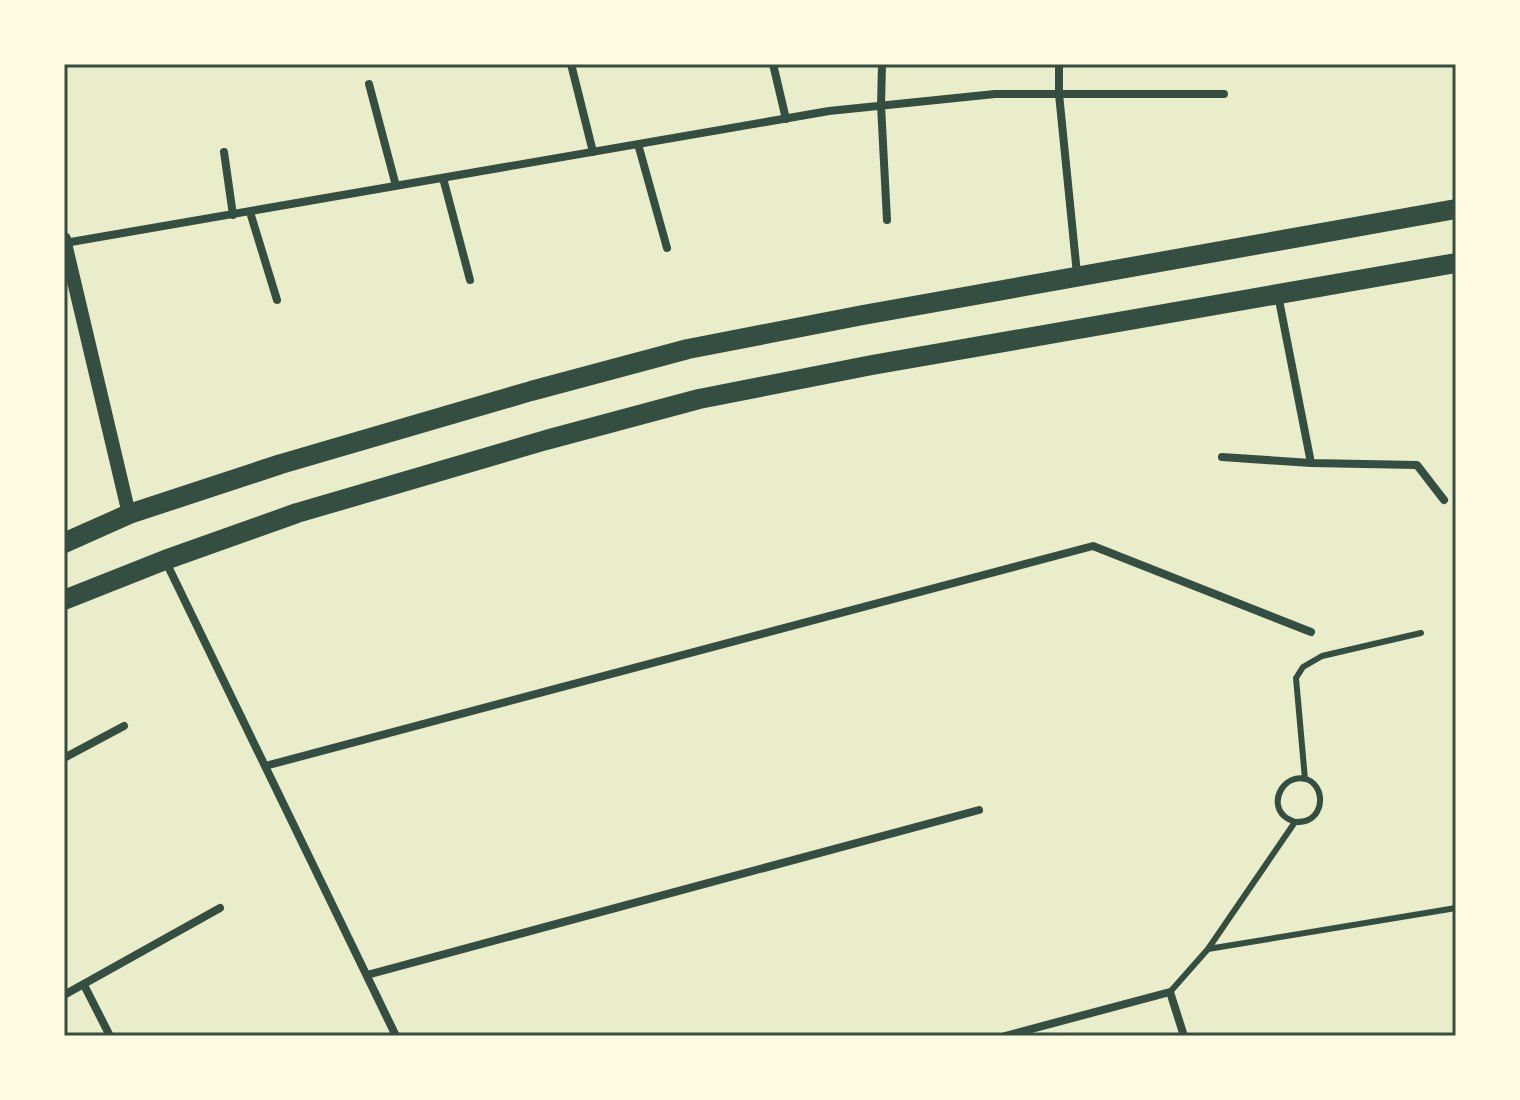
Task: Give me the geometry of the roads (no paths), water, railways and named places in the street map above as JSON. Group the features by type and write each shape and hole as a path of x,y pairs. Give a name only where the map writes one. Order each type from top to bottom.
{"main road":[{"path":"64,543 129,514 281,464 688,349 1456,209"},
{"path":"64,600 165,560 312,509 699,399 872,365 1456,263"}],"street":[{"path":"571,64 593,152"},
{"path":"773,64 786,119"},
{"path":"882,64 887,220"},
{"path":"1059,64 1059,94 1077,277"},
{"path":"369,84 396,186"},
{"path":"129,514 64,241 233,215 829,111 995,94 1224,94"},
{"path":"638,144 667,248"},
{"path":"224,152 233,215"},
{"path":"443,178 470,280"},
{"path":"250,212 277,300"},
{"path":"1278,294 1311,463"},
{"path":"1222,457 1417,465 1444,500"},
{"path":"265,766 1093,546 1311,632"},
{"path":"165,560 396,1036"},
{"path":"64,758 124,726"},
{"path":"367,975 979,810"},
{"path":"64,995 220,908"},
{"path":"84,985 110,1036"},
{"path":"1005,1036 1170,992 1184,1036"}],"lane":[{"path":"1305,779 1296,678 1303,667 1322,656 1421,633"},
{"path":"1305,779 1316,786 1321,798 1318,811 1308,820 1295,822 1283,815 1277,802 1280,789 1290,780 1305,779"},
{"path":"1170,992 1208,949 1295,822"},
{"path":"1208,949 1456,908"}]}
